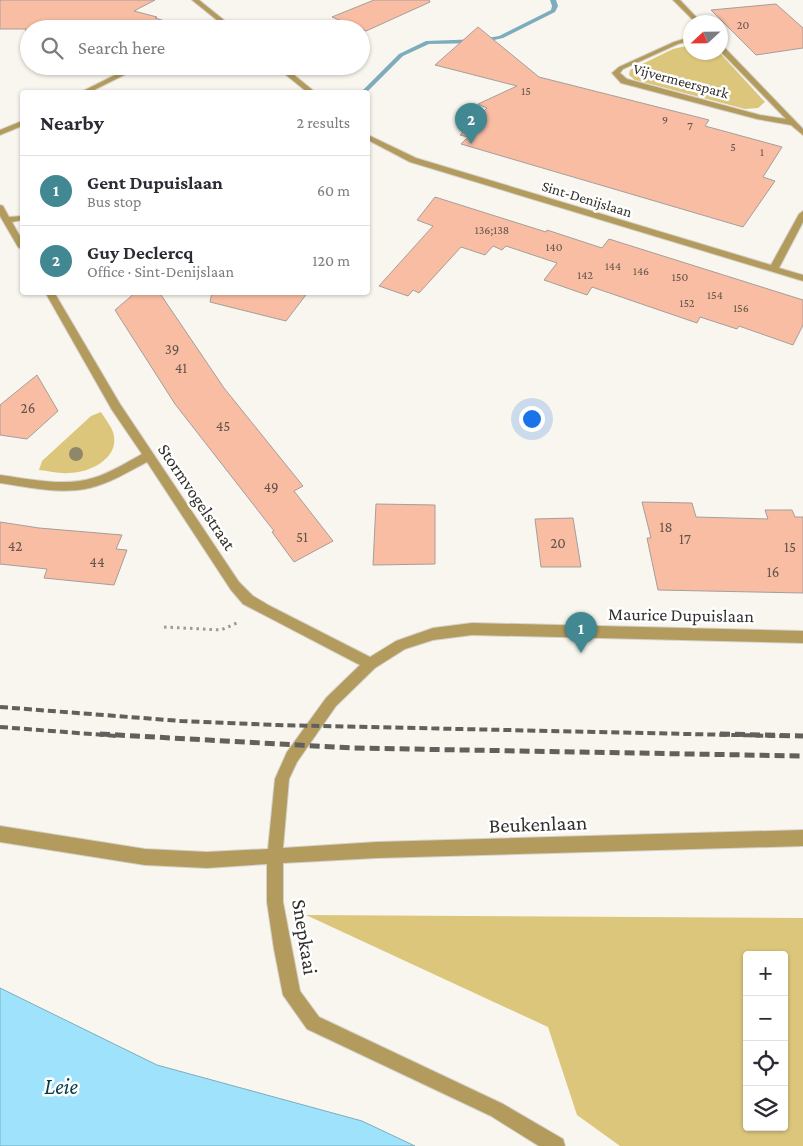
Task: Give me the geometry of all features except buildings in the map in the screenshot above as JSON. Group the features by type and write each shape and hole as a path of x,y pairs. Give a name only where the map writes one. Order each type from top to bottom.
{"street":[{"path":"195,0 220,20"},
{"path":"676,0 691,15"},
{"name":"Vijvermeerspark","path":"683,41 621,68 616,74 624,81 760,117 793,123"},
{"name":"Vijvermeerspark","path":"728,54 803,133"},
{"path":"89,90 121,75"},
{"path":"289,75 308,90"},
{"path":"0,133 20,123"},
{"name":"Sint-Denijslaan","path":"370,138 413,160 803,278"},
{"path":"0,208 20,243"},
{"path":"774,270 803,214"},
{"path":"7,220 20,218"},
{"name":"Stormvogelstraat","path":"51,295 116,407 235,586 248,600 265,610 370,664"},
{"path":"0,478 47,485 81,485 109,476 148,456"},
{"name":"Maurice Dupuislaan","path":"275,856 282,779 292,757 331,702 370,664 401,645 433,634 472,629 803,637"},
{"path":"0,834 145,857 207,860 275,856"},
{"name":"Beukenlaan","path":"275,856 377,850 803,838"},
{"name":"Snepkaai","path":"275,856 275,902 292,995 313,1023 497,1110 556,1146"}],"path":[{"path":"164,627 221,630 265,610"}],"shaded area":[{"path":"683,47 683,60 726,60 765,102 758,108 745,109 635,80 629,75 630,70 673,49"},
{"path":"101,412 111,427 114,436 114,444 107,458 93,467 77,472 62,473 39,470 42,461 91,416"},
{"path":"306,915 803,918 803,1146 620,1146 577,1115 548,1027"}],"water":[{"name":"Leie","path":"0,988 157,1065 362,1121 415,1146 0,1146"}],"waterway":[{"path":"366,90 401,55 428,42 481,41 501,37 553,11 555,6 553,0"}],"railway":[{"path":"0,707 181,721 277,725 780,736"},
{"path":"0,727 117,736"},
{"path":"100,734 352,748 803,756"},
{"path":"720,734 803,736"}],"place":[{"name":"Guy Declercq","path":"471,144"},
{"name":"Gent Dupuislaan","path":"581,653"}]}
